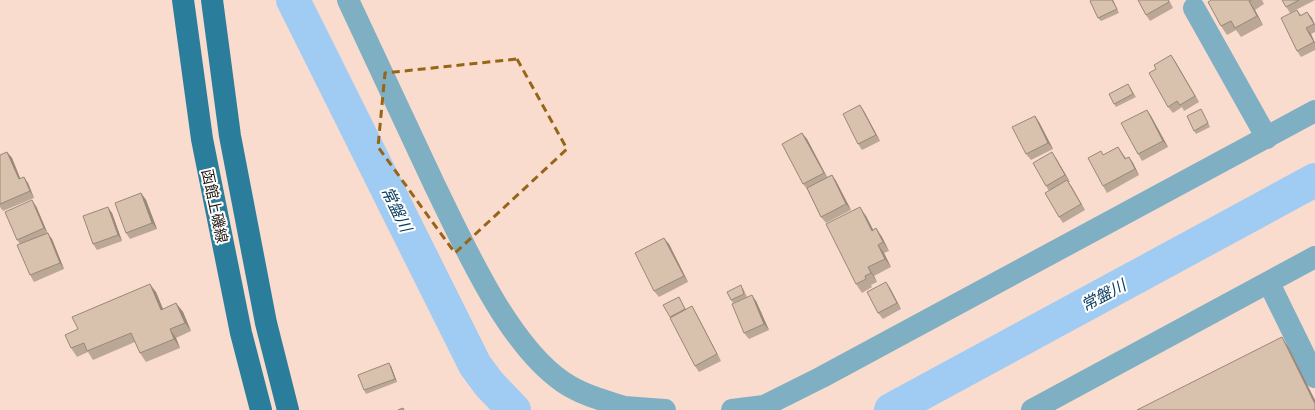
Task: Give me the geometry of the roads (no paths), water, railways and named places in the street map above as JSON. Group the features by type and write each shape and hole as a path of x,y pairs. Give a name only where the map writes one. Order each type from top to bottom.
{"main road":[{"name":"函館上磯線","path":"183,0 202,140 241,333 261,410"},
{"name":"函館上磯線","path":"212,0 230,136 266,323 288,410"}],"street":[{"path":"348,0 466,250 506,318 531,353 562,382 590,397 624,408 665,410"},
{"path":"1194,8 1267,138"},
{"path":"732,410 764,406 822,377 1315,111"},
{"path":"1032,410 1315,257"},
{"path":"1269,283 1315,377"}],"waterway":[{"name":"常盤川","path":"293,0 475,365 489,384 514,410"},
{"name":"常盤川","path":"891,410 1315,180"}]}
